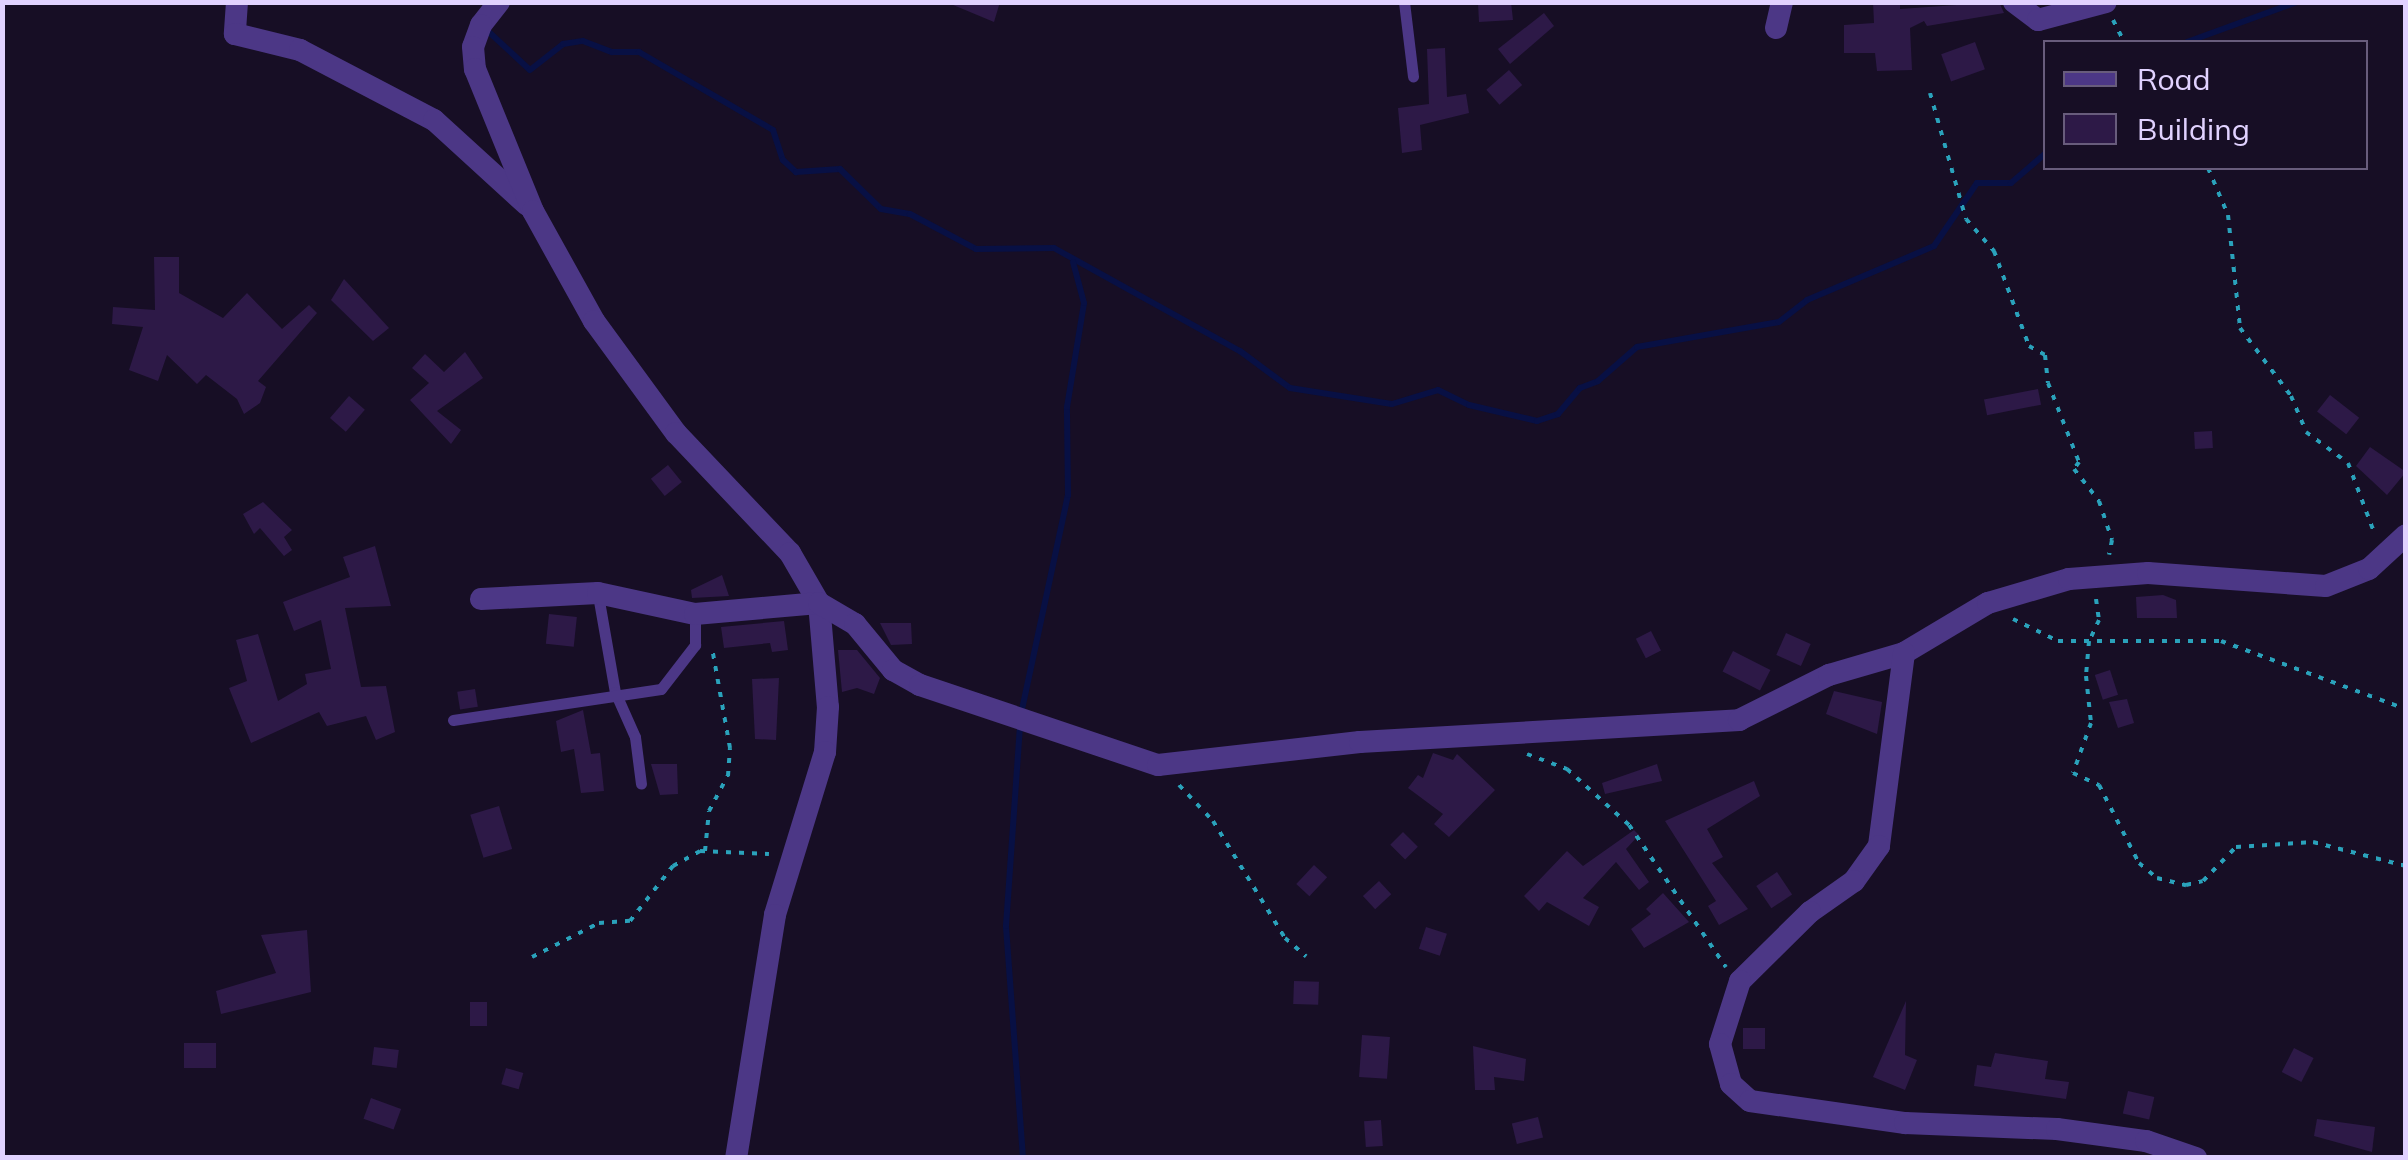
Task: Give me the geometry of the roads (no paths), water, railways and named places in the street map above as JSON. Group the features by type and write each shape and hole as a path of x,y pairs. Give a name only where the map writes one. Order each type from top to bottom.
{"street":[{"path":"238,2 235,34 300,50 434,120 532,211"},
{"path":"500,2 480,25 472,47 475,69 532,211 594,320 664,417 790,553 819,603 828,706 825,752 776,915 736,1158"},
{"path":"1776,28 1782,2"},
{"path":"2014,2 2038,20 2106,2"},
{"path":"482,599 598,592 700,614 819,603 854,624 893,670 1021,720 1158,765 1360,742 1739,720 1828,676 1904,653 1988,602 2094,574 2326,586 2382,558 2406,535"},
{"path":"1904,653 1880,846 1854,881 1810,912 1740,981 1720,1044 1731,1084 1750,1101 1905,1122 2057,1129 2146,1141 2196,1158"}],"lane":[{"path":"1404,2 1413,76"},
{"path":"598,592 615,692 635,736 641,784"},
{"path":"453,720 615,692 661,689 679,674 694,646 700,614"}],"waterway":[{"path":"2192,40 2297,2"},
{"path":"490,33 530,70 563,44 583,41 612,52 639,52 773,130 783,160 796,172 840,169 881,209 910,214 976,249 1054,248 1240,351 1290,388 1392,404 1438,390 1469,405 1537,421 1558,414 1580,388 1598,381 1637,347 1779,322 1807,300 1934,246 1977,183 2011,183 2043,156"},
{"path":"1023,1158 1006,926 1021,714 1068,495 1067,407 1084,303 1073,262"}]}
